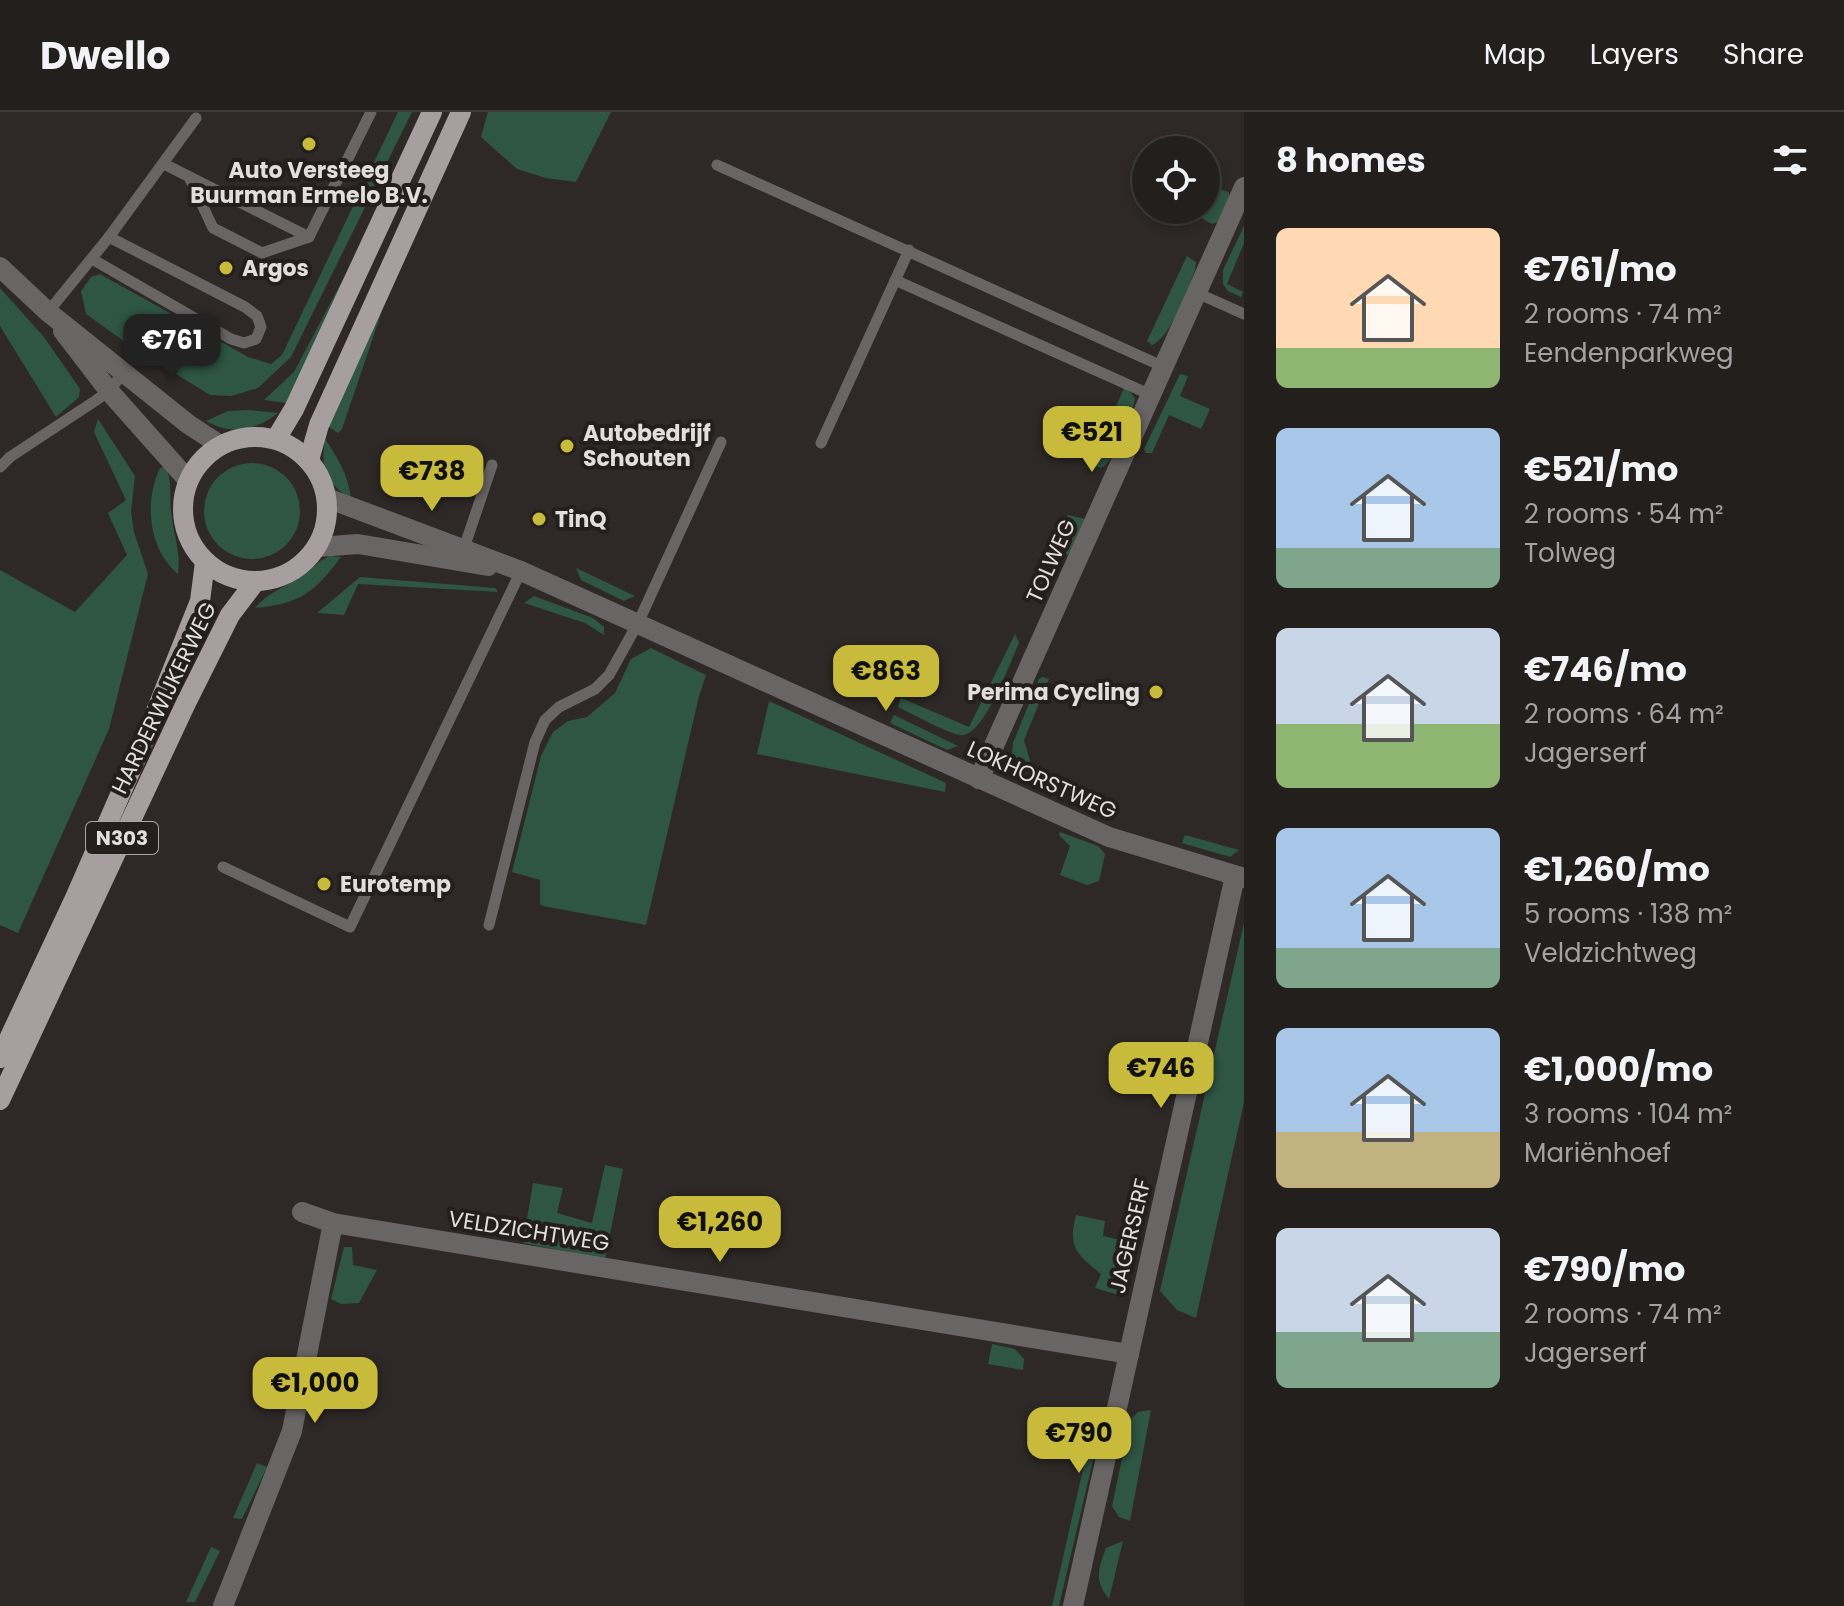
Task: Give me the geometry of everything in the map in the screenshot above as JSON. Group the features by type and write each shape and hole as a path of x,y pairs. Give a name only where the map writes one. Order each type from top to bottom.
{"main road":[{"path":"276,439 294,409 432,112"},
{"path":"309,460 319,425 461,112"},
{"path":"238,439 276,439 309,460 321,478 327,498 327,523 318,547 302,566 280,578 255,582 228,577 205,562 191,544 184,524 183,501 188,480 202,460 220,445 238,439"},
{"name":"HARDERWIJKERWEG","path":"0,1058 75,898 151,724 200,601 205,562"},
{"name":"HARDERWIJKERWEG","path":"0,1100 186,703 230,615 255,582"}],"street":[{"name":"TOLWEG","path":"979,779 1244,187"},
{"path":"0,267 48,312 188,424 220,445"},
{"path":"48,312 109,391 188,480"},
{"name":"LOKHORSTWEG","path":"327,498 461,555 521,571 1109,837 1240,877"},
{"name":"LOKHORSTWEG","path":"318,547 358,544 461,555"},
{"name":"JAGERSERF","path":"1073,1606 1240,877"},
{"name":"VELDZICHTWEG","path":"302,1212 333,1223 1129,1354"},
{"path":"223,1606 292,1431 333,1223"}],"lane":[{"path":"189,177 213,228 262,253 309,237 371,112"},
{"path":"48,312 109,237 196,118"},
{"path":"164,164 309,237"},
{"path":"717,165 1164,367"},
{"path":"92,259 231,339 244,343 256,339 261,327 257,316 245,307 109,237"},
{"path":"821,443 909,250"},
{"path":"895,280 1151,395"},
{"path":"1197,293 1244,314"},
{"path":"0,467 10,457 109,391 124,372"},
{"path":"489,925 535,742 545,720 559,707 595,689 609,675 638,623 721,442"},
{"path":"461,555 492,465"},
{"path":"223,867 350,927 521,571"}],"green space":[{"path":"398,112 412,112 291,357 258,388 231,396 210,395 132,347 86,314 81,291 91,277 100,274 248,357 271,364 282,355"},
{"path":"488,112 611,112 576,182 546,178 517,169 481,137"},
{"path":"1220,189 1229,192 1220,221"},
{"path":"1244,226 1244,243 1227,284 1243,292 1241,297 1228,291 1223,284 1223,270"},
{"path":"361,245 286,403 264,400 294,372"},
{"path":"1187,256 1196,262 1195,270 1172,323 1159,341 1152,345 1147,341"},
{"path":"0,288 44,337 80,389 79,397 56,417 0,326"},
{"path":"383,308 342,429 338,433 326,425"},
{"path":"1180,374 1188,376 1180,396 1210,409 1201,429 1169,415 1152,453 1146,453 1144,449"},
{"path":"1125,386 1135,398 1123,436 1107,463 1101,468 1090,465"},
{"path":"228,411 278,413 261,424 244,429 234,430 206,421"},
{"path":"98,419 135,476 131,512 148,574 109,729 18,933 0,925 0,570 75,612 127,555 108,513 126,500 94,432"},
{"path":"325,439 342,468 351,500 330,481 324,467"},
{"path":"252,463 270,467 286,477 296,493 300,511 296,529 286,545 270,555 252,559 234,555 218,545 208,529 204,511 208,493 218,477 234,467"},
{"path":"166,466 178,550 178,574 160,552 152,524 155,481 160,468"},
{"path":"1068,515 1085,519 1069,554 1046,562"},
{"path":"330,556 341,557 323,579 305,594 284,603 255,608 267,597"},
{"path":"576,568 635,596 624,601 581,580"},
{"path":"360,577 495,588 498,592 358,584 344,615 317,613"},
{"path":"534,596 593,618 604,627 604,635 585,623 524,603"},
{"path":"1015,634 1019,643 1003,681 987,712 970,732 955,734 898,707 901,698 969,727"},
{"path":"651,648 706,675 646,925 543,906 540,904 540,880 512,872 541,756 553,732 568,721 587,717 615,693 631,659"},
{"path":"1039,679 1049,679 1024,740 1031,764 1012,756 1013,743"},
{"path":"769,701 946,783 945,792 757,754"},
{"path":"894,715 958,746 947,750 890,723"},
{"path":"1060,832 1098,846 1105,854 1099,881 1087,885 1060,875 1070,846 1059,835"},
{"path":"1185,835 1239,850 1230,857 1182,843"},
{"path":"1244,923 1244,1102 1196,1318 1177,1310 1160,1291"},
{"path":"1141,1061 1171,1067 1164,1093 1134,1086"},
{"path":"605,1165 623,1169 605,1259 523,1243 533,1183 563,1188 557,1213 592,1223"},
{"path":"1076,1215 1105,1221 1103,1236 1120,1240 1113,1263 1129,1268 1119,1295 1095,1288 1101,1274 1076,1250 1073,1235"},
{"path":"344,1247 352,1247 353,1265 377,1270 359,1303 341,1304 331,1299"},
{"path":"992,1344 1015,1349 1024,1359 1023,1370 988,1364"},
{"path":"1151,1410 1130,1521 1119,1517 1112,1506 1130,1420 1138,1412"},
{"path":"1096,1412 1104,1413 1059,1606 1052,1606"},
{"path":"257,1463 267,1467 242,1519 233,1518"},
{"path":"1123,1541 1109,1599 1099,1580 1099,1569 1106,1548"},
{"path":"211,1547 220,1551 195,1602 186,1602"}],"place":[{"name":"Auto Versteeg Buurman Ermelo B.V.","path":"309,144"},
{"name":"Argos","path":"226,268"},
{"name":"Autobedrijf Schouten","path":"567,446"},
{"name":"TinQ","path":"539,519"},
{"name":"Perima Cycling","path":"1156,692"},
{"name":"Eurotemp","path":"324,884"}]}
